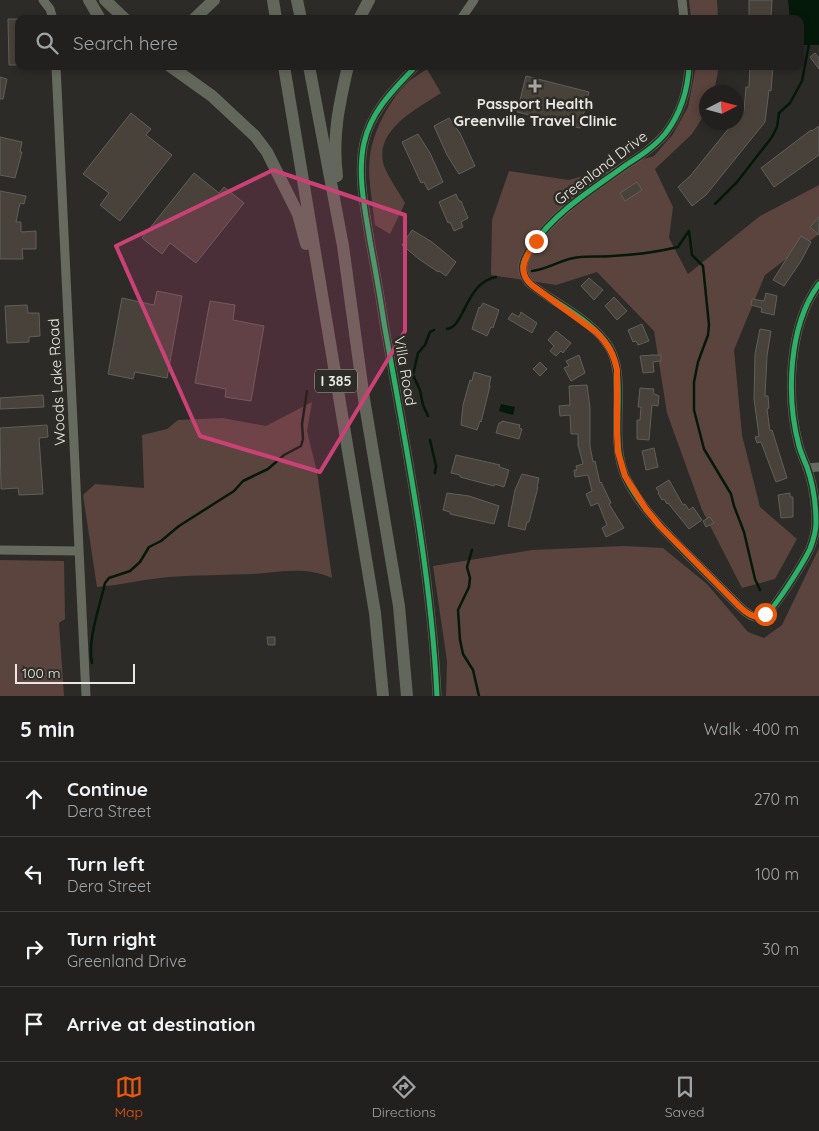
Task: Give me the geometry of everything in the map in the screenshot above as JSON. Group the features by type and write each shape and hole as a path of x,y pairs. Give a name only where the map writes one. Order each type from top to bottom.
{"highway":[{"path":"89,0 98,15"},
{"path":"105,0 121,15"},
{"path":"199,15 214,0"},
{"path":"273,0 275,15"},
{"path":"297,0 299,15"},
{"path":"361,15 369,0"},
{"path":"176,70 212,96 255,136 267,152 298,214 324,310"},
{"name":"I 385","path":"285,70 375,613 383,696"},
{"name":"I 385","path":"310,70 343,246 364,399 400,606 407,696"},
{"path":"343,246 336,163 336,120 347,70"}],"street":[{"path":"43,0 52,15"},
{"path":"464,15 474,0"},
{"path":"682,0 684,15"},
{"name":"Woods Lake Road","path":"56,70 86,696"},
{"name":"Villa Road","path":"412,70 388,95 374,117 364,142 361,170 368,228 427,575 432,617 437,696"},
{"name":"Greenland Drive","path":"688,70 685,93 672,125 654,145 573,203 546,229 528,254 523,265 523,272 529,283 596,332 611,350 617,370 618,452 625,476 646,509 745,612 756,617 762,617 776,602 794,576 813,540 816,523 813,490 807,468"},
{"path":"819,284 806,306 800,325 791,386 799,446 807,468 819,467"},
{"path":"0,550 79,551"}],"highlighted area":[{"path":"273,170 405,215 405,331 320,472 200,436 116,246"}],"shaded area":[{"path":"689,0 717,0 718,15 691,15"},
{"path":"788,0 819,0 819,45 804,45 804,15 790,15"},
{"path":"428,70 441,93 399,122 385,142 382,153 384,166 405,203 390,234 375,225 369,172 370,156 383,116 408,82"},
{"path":"695,70 718,70 715,85 699,85 699,123 692,134 655,169 673,207 669,238 688,274 760,216 819,185 819,234 765,275 734,350 742,435 760,507 797,539 775,579 742,588 702,510 667,413 654,331 597,272 556,285 491,275 492,220 509,171 569,180 654,156 673,134 688,107"},
{"path":"312,402 307,431 317,472 332,578 312,572 293,571 169,577 97,587 83,495 95,484 144,488 142,435 167,429 178,420 223,418 266,426"},
{"path":"501,404 515,407 513,415 499,411"},
{"path":"624,546 663,548 707,584 748,632 764,638 782,625 819,548 819,696 446,696 447,661 433,566 532,550"},
{"path":"0,560 64,561 65,619 59,623 64,696 0,696"}],"building":[{"path":"749,0 772,0 771,15 749,15"},
{"path":"8,19 15,19 15,65 9,65"},
{"path":"815,53 819,58 819,69 810,57"},
{"path":"750,70 773,70 765,122 706,195 692,206 678,187 691,175 728,130 744,130 746,87 749,87"},
{"path":"526,76 589,92 580,128 517,112"},
{"path":"0,77 7,79 3,99 0,99"},
{"path":"131,113 151,129 146,135 172,155 120,221 100,205 109,193 83,174"},
{"path":"449,118 460,133 475,166 459,174 447,155 434,126"},
{"path":"819,126 819,155 774,187 761,168"},
{"path":"418,134 430,153 443,182 428,190 424,182 421,183 402,142"},
{"path":"0,137 22,142 20,152 22,152 15,178 0,175"},
{"path":"194,173 219,193 224,187 244,203 196,263 170,243 162,254 142,238"},
{"path":"637,182 642,190 625,201 620,193"},
{"path":"0,191 26,196 24,204 20,203 16,222 21,222 21,232 36,231 36,249 22,249 23,259 0,259"},
{"path":"456,194 468,218 461,222 463,227 454,231 450,222 448,223 439,202"},
{"path":"819,217 819,235 810,227"},
{"path":"412,230 432,242 456,262 446,276 419,259 402,245"},
{"path":"801,236 811,242 784,286 773,280"},
{"path":"589,278 603,290 594,300 581,286"},
{"path":"157,291 182,296 167,378 135,372 133,379 108,374 122,298 154,305"},
{"path":"766,293 777,296 774,315 761,312 762,308 751,305 752,299 764,301"},
{"path":"614,297 627,311 617,320 605,306"},
{"path":"210,301 235,305 233,320 264,326 251,401 225,397 226,389 195,383"},
{"path":"483,303 499,310 493,328 491,327 487,336 472,329 479,307"},
{"path":"27,305 28,313 39,313 40,336 29,337 29,342 7,343 5,306"},
{"path":"521,312 537,323 532,333 508,319 512,313 519,317"},
{"path":"642,324 649,341 638,345 636,341 633,342 628,330"},
{"path":"760,329 771,331 767,356 765,396 768,396 769,408 767,409 770,431 772,430 787,478 776,482 761,442 757,443 755,437 759,436 754,399 755,354"},
{"path":"556,331 571,343 563,353 561,351 556,356 550,351 554,346 548,340"},
{"path":"579,355 585,373 571,381 564,368 569,366 566,361"},
{"path":"661,355 661,361 653,362 654,372 643,373 640,356"},
{"path":"540,362 547,369 540,376 533,369"},
{"path":"474,372 491,377 481,422 477,430 461,425 463,405"},
{"path":"587,385 590,408 590,446 593,462 595,461 600,483 611,503 609,504 624,528 606,537 602,528 607,525 598,503 591,506 586,494 592,491 588,475 575,477 574,470 577,470 576,466 583,464 578,445 578,434 571,434 570,415 560,416 559,406 570,405 569,386"},
{"path":"640,388 654,389 653,393 659,396 658,406 652,405 649,440 637,439 637,420 640,420 641,407 638,407"},
{"path":"43,395 44,407 0,409 0,398"},
{"path":"502,421 520,425 519,428 522,429 519,439 496,433 499,423"},
{"path":"47,425 48,437 39,438 43,494 19,495 18,488 1,489 0,428"},
{"path":"654,448 658,467 646,470 642,451"},
{"path":"456,455 500,465 499,467 509,470 504,487 495,484 494,486 451,473"},
{"path":"522,474 539,478 529,522 527,522 525,530 508,526 515,490"},
{"path":"669,480 683,505 685,504 689,510 693,507 702,520 689,529 668,503 664,499 662,500 658,493 656,488"},
{"path":"447,493 469,496 499,506 494,524 450,514 450,512 443,510"},
{"path":"790,493 790,497 793,497 793,517 781,518 778,495"},
{"path":"710,517 714,523 706,527 703,521"},
{"path":"267,637 275,637 275,645 268,645"}],"waterway":[{"path":"715,204 737,182 772,137 777,127 779,113 790,103 802,81 809,44"},
{"path":"689,231 692,255 703,266 709,325 708,335 698,362 694,382 694,410 704,449 731,494 744,532 755,579 760,590"},
{"path":"532,271 574,258 637,254 678,247 688,232"},
{"path":"447,329 458,321 478,287 496,277"},
{"path":"428,416 413,375 418,353 425,345 430,332 434,330"},
{"path":"92,663 91,644 105,583 109,578 130,571 140,562 149,547 161,541 179,526 234,491 243,481 268,469 284,455 301,446 307,391"},
{"path":"430,440 436,466 435,473"},
{"path":"472,550 467,567 470,578 469,587 458,610 463,654 473,670 479,696"}],"cycle path":[{"path":"412,70 384,101 372,121 364,143 361,167 362,192 409,462 423,555 434,649 437,696"},
{"path":"689,70 682,102 675,119 665,134 647,151 564,211 542,233 528,252 523,270 529,283 588,324 605,341 613,354 617,370 620,461 626,478 638,499 685,552 741,608 759,618 773,606 795,575 810,549 815,533 814,495 795,427 791,384 792,362 801,320 819,284"}],"place":[{"name":"Passport Health Greenville Travel Clinic","path":"535,86"}],"route":[{"path":"536,241 523,265 525,277 529,283 571,312 605,340 615,360 618,383 618,452 625,476 635,494 660,526 745,612 756,617 762,617 765,614"}]}
